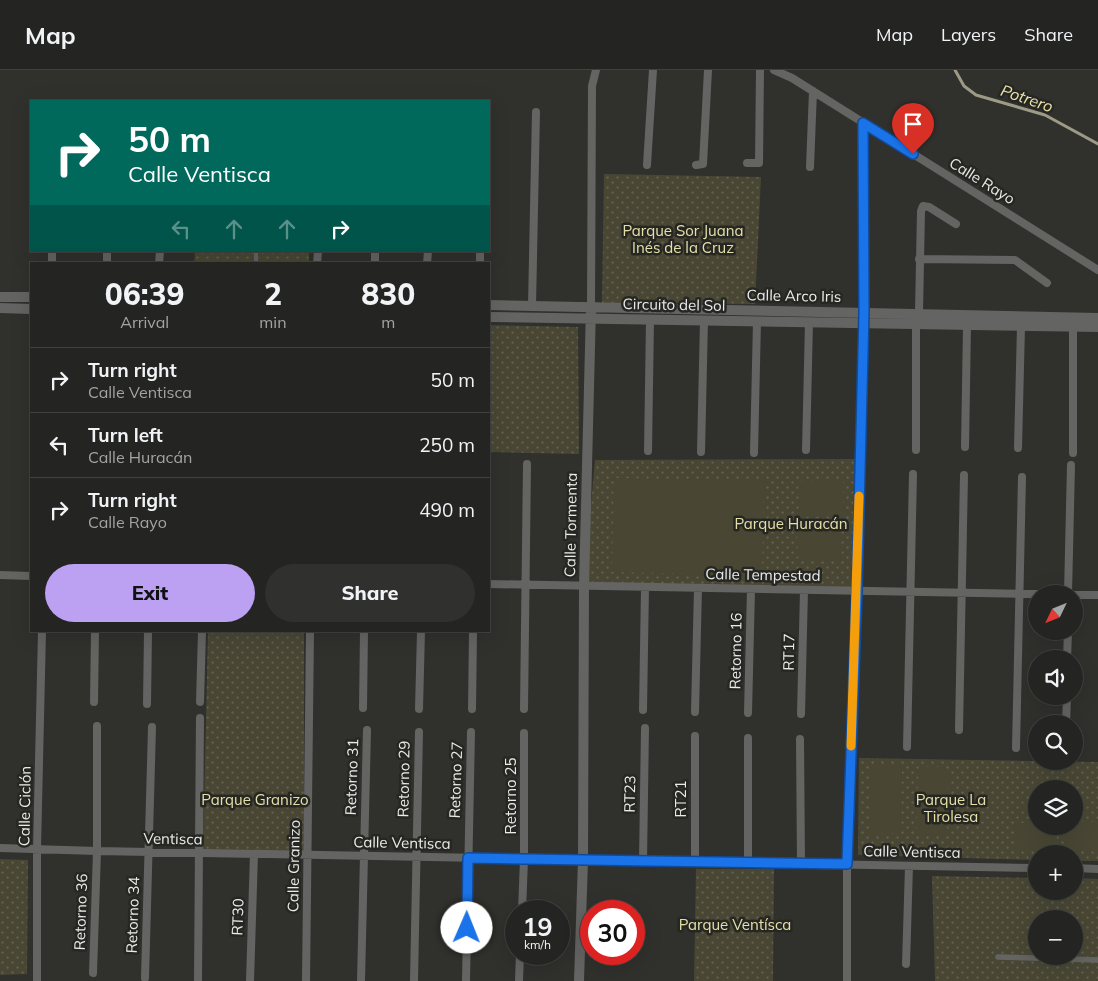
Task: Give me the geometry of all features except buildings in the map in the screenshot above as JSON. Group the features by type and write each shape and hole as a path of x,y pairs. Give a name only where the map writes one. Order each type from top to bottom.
{"street":[{"name":"Calle Tormenta","path":"579,981 583,860 584,586 592,307 592,86 596,70"},
{"path":"647,165 653,70"},
{"path":"696,165 703,164 708,70"},
{"path":"747,163 758,163 760,70"},
{"name":"Calle Rayo","path":"774,70 792,78 1098,270"},
{"path":"810,167 813,91"},
{"path":"532,306 536,112"},
{"path":"847,981 847,864 857,591 864,312 863,123"},
{"path":"919,313 920,211 924,206 929,207 956,224"},
{"path":"919,259 1015,260 1047,283"},
{"path":"0,297 30,297"},
{"name":"Calle Arco Iris","path":"490,305 1098,318"},
{"path":"0,308 30,309"},
{"name":"Circuito del Sol","path":"490,317 1098,327"},
{"path":"648,451 650,320"},
{"path":"701,452 704,320"},
{"path":"754,453 757,321"},
{"path":"806,450 809,322"},
{"path":"916,324 916,450"},
{"path":"966,447 967,325"},
{"path":"1018,448 1021,326"},
{"path":"1073,327 1073,453"},
{"path":"524,709 528,464"},
{"path":"1068,585 1071,465"},
{"path":"906,747 913,474"},
{"path":"959,730 964,475"},
{"path":"1016,748 1022,477"},
{"path":"0,575 30,576"},
{"name":"Calle Tempestad","path":"490,584 1028,594"},
{"path":"643,710 645,587"},
{"path":"696,712 698,588"},
{"name":"Retorno 16","path":"748,713 751,589"},
{"name":"RT17","path":"801,714 804,590"},
{"path":"1083,595 1098,595"},
{"name":"Calle Ciclón","path":"37,981 37,849 42,632"},
{"path":"94,702 95,632"},
{"path":"147,704 148,632"},
{"path":"200,702 202,632"},
{"name":"Calle Granizo","path":"306,981 310,632"},
{"path":"362,708 364,632"},
{"path":"420,709 421,632"},
{"path":"472,709 473,632"},
{"path":"198,980 200,718"},
{"name":"Retorno 36","path":"93,973 97,852 98,726"},
{"name":"Retorno 34","path":"145,978 152,727"},
{"name":"RT23","path":"643,861 645,728"},
{"name":"Retorno 31","path":"361,981 367,730"},
{"name":"Retorno 29","path":"414,981 419,732"},
{"name":"Retorno 27","path":"466,981 471,732"},
{"name":"Retorno 25","path":"522,900 524,733"},
{"name":"RT21","path":"695,736 695,862"},
{"path":"748,738 748,863"},
{"path":"800,739 801,864"},
{"path":"0,848 37,849"},
{"name":"Ventisca","path":"37,849 97,852 308,855"},
{"name":"RT30","path":"250,981 254,854"},
{"name":"Calle Ventisca","path":"308,855 1028,868"},
{"path":"906,964 909,866"},
{"path":"1083,868 1098,869"},
{"path":"998,957 1098,960"},
{"path":"519,981 520,965"}],"green space":[{"name":"Parque Sor Juana Inés de la Cruz","path":"604,174 761,177 755,304 602,303"},
{"path":"195,252 309,252 309,262 194,262"},
{"path":"490,325 578,327 579,454 490,452"},
{"name":"Parque Huracán","path":"857,459 857,591 584,586 595,460"},
{"path":"614,478 764,481 762,575 612,572"},
{"path":"843,481 844,516 799,517 798,482"},
{"path":"841,526 842,560 798,560 797,527"},
{"name":"Parque Granizo","path":"208,632 304,632 304,851 203,850"},
{"name":"Parque La Tirolesa","path":"859,758 1028,761 1028,770 1083,770 1083,762 1098,762 1098,861 1083,861 1083,845 1028,845 1028,860 858,855"},
{"path":"875,766 897,766 902,768 901,830 898,833 873,834 870,832 871,770"},
{"path":"922,767 944,767 949,770 947,832 945,834 920,835 917,833 918,771"},
{"path":"1083,822 1098,822 1098,851 1083,851 1083,845 1066,845 1066,835 1083,835"},
{"path":"1016,823 1028,823 1028,835 1057,835 1057,845 1028,845 1028,851 1015,851"},
{"path":"0,859 28,860 27,974 0,975"},
{"name":"Parque Ventísca","path":"696,869 774,869 773,981 694,981"},
{"path":"932,876 1028,878 1028,900 1083,900 1083,878 1098,879 1098,981 935,981"}],"waterway":[{"name":"Potrero","path":"955,70 964,86 976,95 1045,115 1098,144"}],"slow traffic":[{"path":"851,746 859,496"}],"route":[{"path":"467,928 468,858 847,864 857,591 864,312 863,123 913,154"}]}
